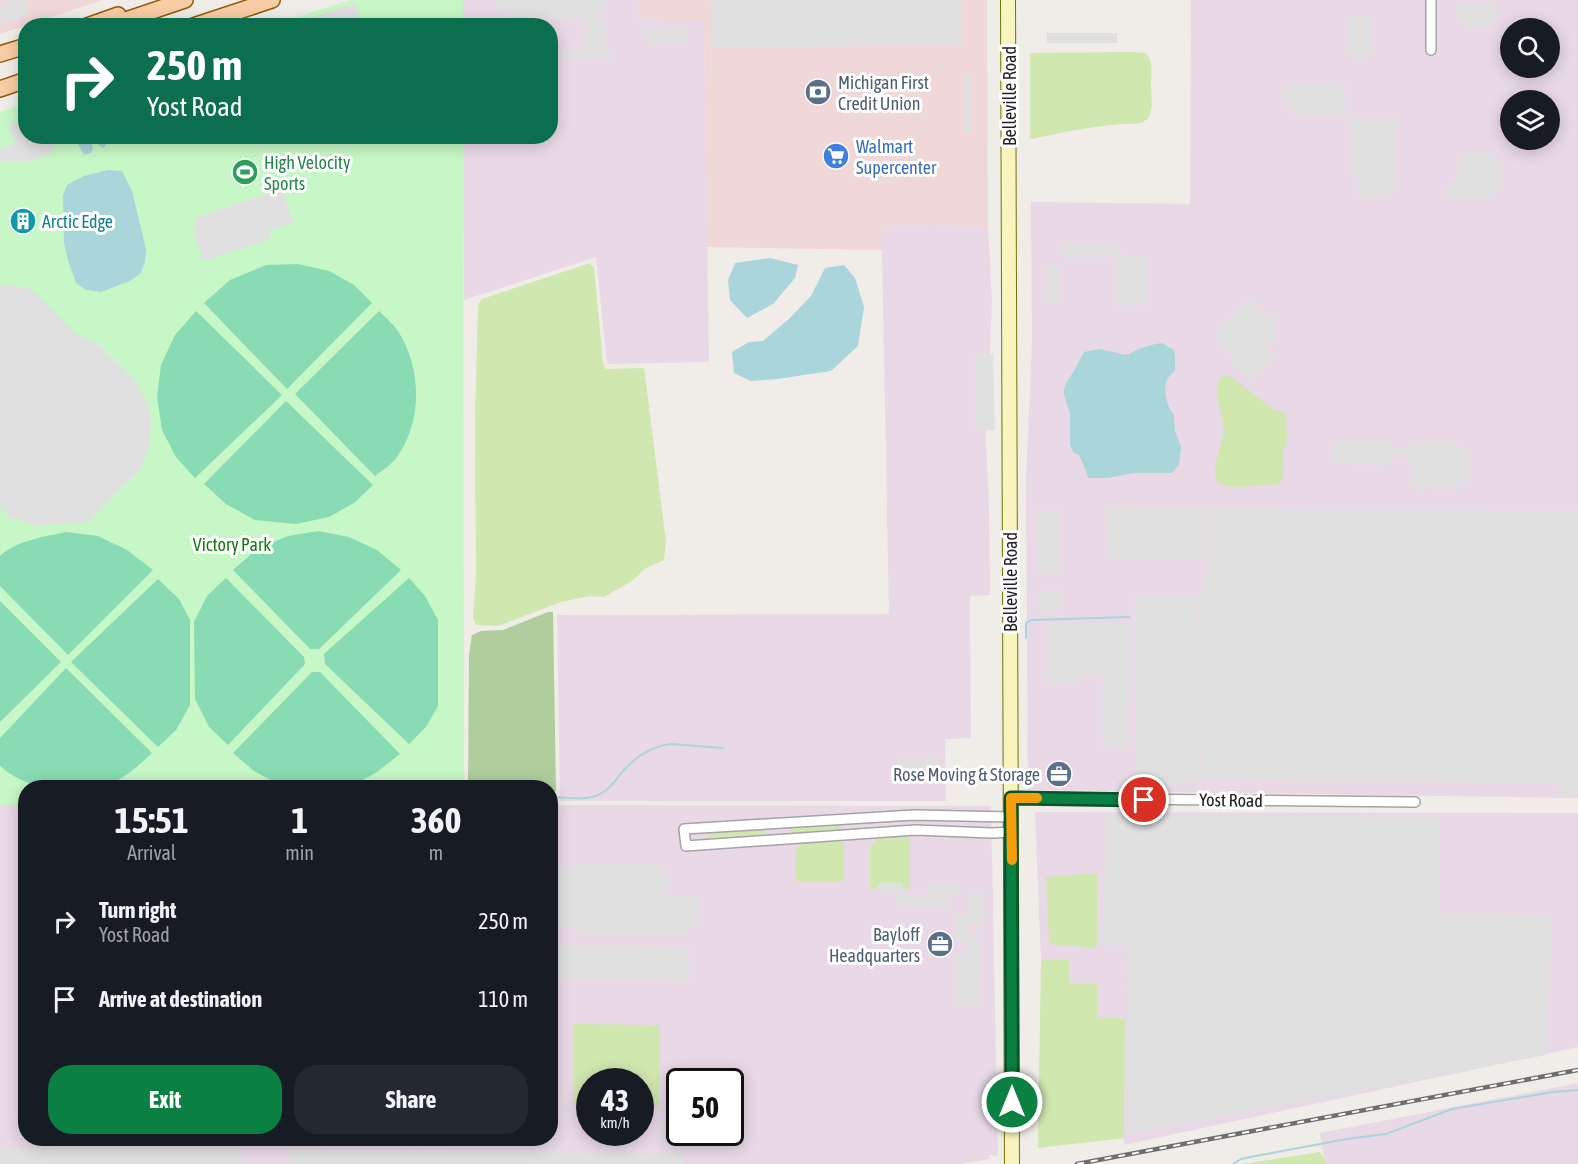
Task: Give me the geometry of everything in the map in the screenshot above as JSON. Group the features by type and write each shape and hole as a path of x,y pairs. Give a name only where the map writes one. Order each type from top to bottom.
{"main road":[{"path":"110,18 163,0"},
{"path":"132,18 185,0"},
{"path":"217,18 272,0"},
{"name":"Belleville Road","path":"1008,0 1012,1164"},
{"path":"0,54 18,48"},
{"path":"0,89 18,83"}],"street":[{"path":"1431,0 1431,50"},
{"name":"Yost Road","path":"1011,798 1415,802"},
{"path":"1011,817 914,815 684,829 686,846 915,830 1011,832"},
{"path":"914,815 915,830"},
{"path":"857,819 858,834"},
{"path":"782,823 783,839"}],"shaded area":[{"path":"0,0 103,0 48,18 18,18 18,28 0,34"},
{"path":"9,0 26,1 31,14 0,25 0,3"},
{"path":"463,0 637,0 638,20 704,21 709,362 607,364 596,257 464,300 463,144 558,144 558,18 463,18"},
{"path":"494,0 605,0 605,9 598,10 598,19 606,19 606,50 611,50 611,58 564,58 564,50 596,50 583,49 583,19 508,18 508,10 494,10"},
{"path":"637,0 987,0 988,227 883,225 882,250 707,247 704,22 638,20"},
{"path":"711,0 962,0 962,46 712,47"},
{"path":"1191,0 1578,0 1578,798 1028,790 1026,482 1032,341 1031,202 1190,204"},
{"path":"355,3 360,16 354,18 309,18"},
{"path":"1457,3 1495,3 1495,22 1489,22 1489,28 1463,27 1463,22 1457,21"},
{"path":"1348,16 1372,17 1372,57 1348,57"},
{"path":"647,27 689,28 688,43 647,43"},
{"path":"1047,33 1117,33 1117,43 1047,43"},
{"path":"963,73 970,73 971,131 964,131"},
{"path":"1283,84 1346,85 1345,115 1292,115 1292,107 1283,107"},
{"path":"1350,117 1397,118 1396,187 1390,187 1389,197 1357,197 1357,177 1350,176"},
{"path":"18,121 18,144 58,144 51,147 53,153 29,161 0,161 0,148 15,144 9,124"},
{"path":"1461,154 1494,154 1495,161 1502,161 1502,191 1495,191 1495,197 1445,197 1445,183 1458,182 1458,161 1461,160"},
{"path":"282,189 293,223 269,231 271,239 203,261 192,227 196,225 194,218"},
{"path":"882,225 988,227 992,301 986,438 990,595 970,596 971,738 945,739 946,801 560,801 557,615 889,614"},
{"path":"1062,244 1118,245 1118,255 1147,256 1146,306 1115,306 1115,258 1062,257"},
{"path":"1046,266 1061,266 1060,302 1045,302"},
{"path":"0,286 27,288 37,294 77,335 97,343 135,380 149,407 150,442 139,471 90,521 79,524 31,525 21,519 11,519 0,507"},
{"path":"1253,297 1265,314 1276,316 1276,343 1266,343 1267,349 1275,358 1248,379 1217,342 1218,327"},
{"path":"975,354 993,354 995,430 975,430"},
{"path":"1333,440 1392,441 1392,448 1411,448 1412,442 1460,442 1461,449 1469,449 1469,482 1460,481 1460,489 1411,488 1411,457 1392,457 1391,465 1332,464"},
{"path":"1106,506 1205,507 1205,560 1107,560"},
{"path":"1208,508 1578,511 1578,794 1559,794 1559,785 1556,783 1201,780 1199,595 1207,569"},
{"path":"1037,510 1060,511 1061,574 1037,574"},
{"path":"1037,591 1061,591 1061,609 1037,609"},
{"path":"1134,595 1198,595 1200,780 1191,780 1190,785 1173,784 1170,789 1136,789"},
{"path":"1122,622 1122,624 1130,624 1130,747 1101,747 1101,676 1078,676 1078,683 1047,684 1045,623"},
{"path":"896,757 938,757 939,769 896,769"},
{"path":"0,805 18,805 18,1146 558,1146 558,805 991,806 998,1156 990,1155 989,1159 962,1164 0,1164"},
{"path":"1035,812 1578,813 1578,1047 1124,1145 1125,1018 1098,1017 1070,984 1069,960 1041,960"},
{"path":"1105,816 1439,817 1439,913 1552,915 1546,1055 1127,1135 1128,946 1100,945 1106,864"},
{"path":"577,864 661,864 662,871 669,871 669,890 663,890 662,895 699,897 698,926 687,927 687,935 577,934 576,927 560,927 558,934 558,870 577,870"},
{"path":"878,883 903,883 903,894 914,895 927,895 928,883 959,884 959,895 948,895 948,907 896,906 896,894 878,894"},
{"path":"968,891 983,891 983,923 968,923 968,932 980,933 979,1006 955,1006 955,953 967,953 967,943 956,943 956,914 968,914"},
{"path":"558,945 690,947 690,981 558,979"},
{"path":"1578,1083 1578,1164 1325,1164 1320,1133"},
{"path":"0,1147 241,1149 241,1164 0,1164"},
{"path":"289,1150 684,1154 684,1164 289,1164"}],"green space":[{"path":"350,0 463,0 463,18 295,18"},
{"path":"1030,53 1145,53 1151,63 1151,107 1147,119 1138,123 1030,138"},
{"name":"Victory Park","path":"18,106 18,144 463,144 464,780 18,780 18,805 0,805 0,112"},
{"path":"590,263 594,268 603,363 606,369 644,368 666,542 664,560 646,568 632,581 604,597 590,596 561,602 498,626 476,625 473,617 476,574 475,421 478,305 482,299"},
{"path":"298,264 329,271 354,285 372,303 287,389 204,303 230,280 266,265"},
{"path":"196,311 282,395 195,478 176,457 162,430 157,397 161,365 175,335"},
{"path":"379,311 396,328 406,345 415,376 416,392 412,425 407,440 394,460 375,476 295,394"},
{"path":"1226,375 1273,409 1286,415 1287,441 1282,454 1284,467 1282,481 1276,484 1232,487 1217,482 1215,469 1223,424 1217,390 1220,378"},
{"path":"286,401 373,485 354,503 329,517 296,524 255,520 226,504 204,484"},
{"path":"318,531 349,537 377,550 401,570 319,649 310,649 233,570 258,548 288,536"},
{"path":"66,532 98,536 127,550 153,570 68,655 0,586 0,556 14,546"},
{"path":"226,578 304,657 305,664 228,745 209,727 195,699 194,622 207,596"},
{"path":"409,578 425,596 438,620 438,706 426,727 409,744 325,664 324,654"},
{"path":"158,579 179,599 190,620 190,705 176,730 158,747 71,662"},
{"path":"0,601 61,662 0,722"},
{"path":"553,612 556,780 468,780 469,655 472,635 481,631 503,630"},
{"path":"66,668 152,753 117,780 21,780 0,766 0,738"},
{"path":"312,672 320,672 400,754 363,780 270,780 254,771 233,753"},
{"path":"840,825 840,830 792,833 791,828"},
{"path":"765,830 766,834 708,838 708,835 722,832"},
{"path":"907,836 910,840 910,890 903,890 903,883 878,883 878,889 870,889 870,849 873,844 886,837"},
{"path":"839,840 844,844 844,881 796,881 795,859 798,847 807,842"},
{"path":"1097,873 1097,947 1049,944 1046,877"},
{"path":"1041,960 1069,960 1070,984 1098,984 1098,1017 1125,1018 1124,1138 1038,1148"},
{"path":"574,1024 660,1025 659,1106 654,1106 654,1068 576,1068 576,1106 573,1106"},
{"path":"1320,1152 1326,1164 1242,1164"}],"water":[{"path":"78,144 92,144 91,153 84,155"},
{"path":"108,170 122,171 132,191 146,249 141,273 130,281 101,292 86,290 76,283 64,243 63,195 67,185 84,176"},
{"path":"770,258 798,265 795,278 773,304 747,318 730,300 728,280 735,263"},
{"path":"844,265 855,278 864,307 858,346 831,371 751,381 734,373 732,352 749,342 763,341 811,296 825,268"},
{"path":"1162,343 1174,350 1175,357 1175,370 1166,382 1165,392 1174,415 1175,431 1181,447 1179,465 1172,473 1133,473 1108,478 1088,478 1079,455 1074,453 1070,445 1070,413 1064,395 1066,383 1084,352 1099,349 1125,355"}],"waterway":[{"path":"1026,638 1026,623 1031,620 1129,617"},
{"path":"558,797 593,797 602,793 635,759 658,747 671,744 723,748"},
{"path":"1233,1164 1250,1157 1386,1134 1452,1109 1578,1090"}],"railway":[{"path":"1077,1164 1578,1070"}],"slow traffic":[{"path":"1012,860 1011,798 1037,798"}],"place":[{"name":"Michigan First Credit Union","path":"818,92"},
{"name":"Walmart Supercenter","path":"836,156"},
{"name":"High Velocity Sports","path":"245,172"},
{"name":"Arctic Edge","path":"23,221"},
{"name":"Rose Moving & Storage","path":"1059,774"},
{"name":"Bayloff Headquarters","path":"940,944"}],"route":[{"path":"1012,1102 1011,798 1144,800"}]}
